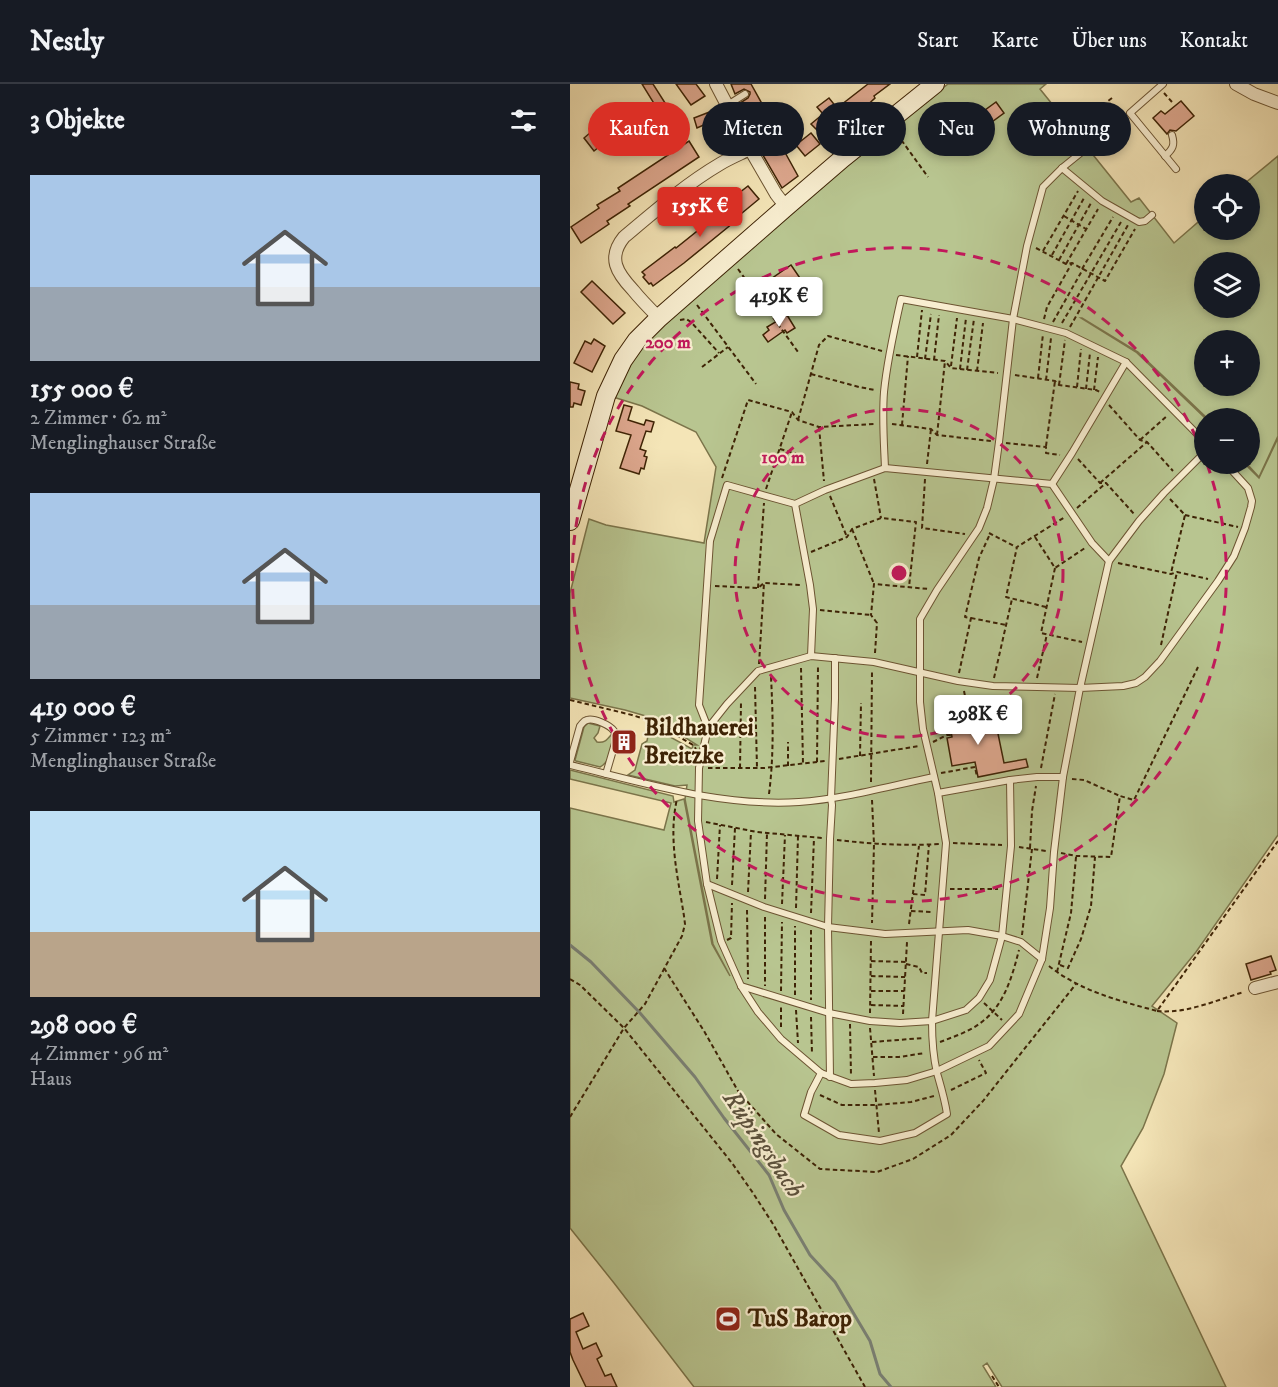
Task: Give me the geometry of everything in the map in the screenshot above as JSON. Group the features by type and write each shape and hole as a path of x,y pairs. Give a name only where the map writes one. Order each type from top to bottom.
{"street":[{"path":"716,84 724,102"},
{"path":"906,107 935,84"},
{"path":"1236,84 1278,103"},
{"path":"659,318 617,270 615,260 620,242 669,199 722,162 735,156"},
{"path":"754,156 786,207"},
{"path":"570,521 606,396 623,360 637,340 659,318 847,156"},
{"path":"1255,988 1278,982"}],"lane":[{"path":"1131,112 1161,86"},
{"path":"732,102 745,94"},
{"path":"1131,114 1176,169"},
{"path":"1165,156 1174,145 1172,135"},
{"path":"821,1074 811,1092 804,1115 839,1135 880,1141 915,1133 947,1114 932,1038 946,843 938,793 926,745 920,702 920,619 979,528 987,508 994,479 1013,319 1043,187 1077,156"},
{"path":"1062,168 1102,201 1139,222 1145,221 1152,215"},
{"path":"885,468 884,391 889,354 901,299 1013,319 1049,328 1082,340 1126,362 1194,430"},
{"path":"1052,484 1126,362"},
{"path":"1194,463 1139,520 1109,561 1080,688 1063,777 1050,908 1042,959 1019,1014 989,1046 937,1071 907,1080 851,1084 821,1074 781,1039 758,1012 722,942 707,884 698,821 699,768 708,728 757,673 815,657 873,662 960,682 993,686 1080,688 1123,686 1136,683 1160,661 1234,556 1251,507 1251,494 1235,474"},
{"path":"708,728 699,705 710,540 727,484 795,504 885,468 1052,484"},
{"path":"1052,484 1092,543 1109,561"},
{"path":"795,504 810,585 815,657"},
{"path":"830,1077 828,927 835,658"},
{"path":"606,774 616,740 614,730 608,724 589,719 583,721 570,763 606,774 698,796 768,802 800,801 831,798 933,776"},
{"path":"938,793 1010,780 1063,777"},
{"path":"744,987 829,1012 870,1021 903,1023 932,1020 966,1010 979,998 990,981 1002,936 1011,846 1010,780"},
{"path":"707,884 828,927 885,934 968,930 1021,942 1042,959"}],"path":[{"path":"1161,86 1172,102"},
{"path":"1108,102 1112,98"},
{"path":"906,147 928,177"},
{"path":"1043,251 1082,184"},
{"path":"1052,255 1089,190"},
{"path":"1059,260 1095,195"},
{"path":"1066,264 1102,201"},
{"path":"1038,378 1049,328 1117,209"},
{"path":"1049,328 1091,273 1125,214"},
{"path":"1064,216 1086,229"},
{"path":"1098,278 1132,218"},
{"path":"1028,246 1052,255 1066,264 1072,263 1105,281 1139,222"},
{"path":"1046,380 1049,328 1047,307 1072,263"},
{"path":"739,269 798,352"},
{"path":"688,293 756,384"},
{"path":"917,357 923,303"},
{"path":"925,359 932,305"},
{"path":"934,360 940,306"},
{"path":"951,368 958,310"},
{"path":"960,369 967,311"},
{"path":"967,370 975,312"},
{"path":"977,371 984,314"},
{"path":"678,321 686,319 691,322 719,353"},
{"path":"798,420 819,345 828,336 889,354 945,361 951,368 1038,378 1055,381 1059,385 1094,390 1105,398 1140,440 1147,442 1179,477"},
{"path":"1077,387 1082,340"},
{"path":"1086,389 1091,345"},
{"path":"702,367 728,346"},
{"path":"1094,390 1099,349"},
{"path":"902,425 908,356"},
{"path":"937,435 945,361"},
{"path":"811,374 884,391"},
{"path":"1055,381 1046,453 1071,456 1100,483 1106,483 1139,520"},
{"path":"727,484 722,479 748,400 792,412 798,420 819,427 883,423 931,429 937,435 1046,447"},
{"path":"1140,440 1175,410"},
{"path":"758,588 764,495 792,412"},
{"path":"819,427 826,490 847,537"},
{"path":"922,528 931,429"},
{"path":"1100,483 1147,442"},
{"path":"780,449 804,456"},
{"path":"873,472 881,518"},
{"path":"1046,607 1006,597 1017,547 1072,513 1106,483"},
{"path":"1164,493 1185,515 1245,528"},
{"path":"1171,574 1185,515"},
{"path":"805,555 847,537 852,529 881,518 916,522 922,528 974,535"},
{"path":"909,587 916,522"},
{"path":"979,528 1017,547"},
{"path":"852,529 874,584 871,615 877,623 873,662 870,790 874,818 870,1021 880,1141"},
{"path":"990,534 979,558 965,617 1006,626"},
{"path":"1035,537 1055,568"},
{"path":"1090,644 1041,633 1055,568 1092,543"},
{"path":"1109,561 1218,581"},
{"path":"1160,661 1158,657 1177,572"},
{"path":"707,586 758,588 765,583 810,585"},
{"path":"757,768 757,673 765,583"},
{"path":"874,584 937,590"},
{"path":"993,686 1012,599"},
{"path":"813,609 871,615"},
{"path":"968,711 960,682 972,618"},
{"path":"1035,688 1047,634"},
{"path":"815,657 817,762"},
{"path":"801,659 803,764"},
{"path":"1063,777 1084,780 1134,800 1198,667"},
{"path":"768,802 772,767 770,668"},
{"path":"1030,848 1032,811 1057,688"},
{"path":"740,768 741,690"},
{"path":"570,700 654,722 693,746 702,756"},
{"path":"860,756 861,703"},
{"path":"699,768 788,766 926,745 952,735"},
{"path":"788,742 788,766"},
{"path":"933,776 976,766 978,786"},
{"path":"570,1117 625,1027 645,1004 682,936 685,924 672,830 678,791"},
{"path":"698,821 751,831 874,844 976,843 1030,848 1076,856 1112,857 1120,796"},
{"path":"668,815 673,816"},
{"path":"716,887 720,825"},
{"path":"722,942 731,938 735,828"},
{"path":"744,987 751,831"},
{"path":"1157,1011 1278,841"},
{"path":"913,894 925,895 929,844"},
{"path":"1057,972 1071,913 1076,856"},
{"path":"1060,965 1068,968 1092,906 1095,857"},
{"path":"942,889 1007,889"},
{"path":"911,911 940,912"},
{"path":"1042,959 1076,984 1119,1001 1157,1011 1187,1010 1255,988"},
{"path":"871,961 906,963 919,967 922,973 936,974"},
{"path":"871,976 905,976"},
{"path":"570,980 580,985 625,1027 732,1163 773,1224 865,1387"},
{"path":"870,991 904,991"},
{"path":"781,998 781,1039"},
{"path":"979,998 1009,1025"},
{"path":"795,1002 799,1054"},
{"path":"870,1005 904,1006"},
{"path":"811,1007 812,1066"},
{"path":"850,1017 851,1084"},
{"path":"871,1042 932,1038"},
{"path":"873,1057 899,1057 934,1052"},
{"path":"811,1092 842,1104 876,1106"},
{"path":"992,1376 999,1387"}],"green space":[{"path":"948,84 1046,84 1040,89 1050,102 1007,102 1007,156 1094,156 1131,202 1139,198 1174,243 1194,226 1194,240 1260,240 1260,174 1256,174 1278,156 1278,436 1259,477 1256,474 1260,474 1260,408 1197,408 1138,352 1081,318 1136,352 1195,408 1194,474 1255,474 1259,478 1278,438 1278,835 1196,952 1152,1006 1177,1023 1164,1074 1143,1128 1121,1166 1226,1387 1002,1387 987,1363 983,1366 996,1387 694,1387 570,1228 570,808 664,830 671,803 570,779 570,770 673,796 674,802 684,799 712,944 730,976 713,944 685,799 687,785 675,786 628,775 635,770 642,744 647,741 650,726 692,749 693,745 697,745 656,719 570,698 570,593 589,519 606,525 704,543 716,467 696,432 642,406 613,397 629,362 664,323 858,156 906,156 906,117 918,107 918,156 995,156 995,102 925,102"},
{"path":"588,723 600,726 594,738 597,742 603,742 612,736 610,754 600,767 575,760 584,727"}],"building":[{"path":"642,84 653,84 664,102 653,102"},
{"path":"676,84 696,84 705,96 691,105"},
{"path":"731,84 751,84 761,102 742,102 750,94 744,89 735,94"},
{"path":"868,84 890,84 874,96 875,98 871,102 845,102"},
{"path":"1181,101 1194,116 1176,131 1170,130 1167,134 1153,118 1161,111 1165,114"},
{"path":"995,103 1004,113 995,120"},
{"path":"702,115 702,126 697,128 694,118"},
{"path":"816,120 816,129 811,124"},
{"path":"811,133 816,139 816,147 805,156 804,155 804,139"},
{"path":"690,143 699,157 628,204 630,206 607,221 609,224 581,243 571,227 599,208 597,205 620,191 618,188 666,156 690,156"},
{"path":"763,156 787,156 798,176 782,188"},
{"path":"748,186 759,199 684,263 653,286 649,284 642,272 727,207 725,204"},
{"path":"791,265 802,281 771,303 763,292 775,284 771,279"},
{"path":"592,281 625,313 613,324 581,292"},
{"path":"787,315 795,328 787,333 785,330 768,342 763,335 769,330 767,327"},
{"path":"594,339 605,346 592,372 574,363 585,341 591,344"},
{"path":"570,382 579,384 578,389 585,391 581,405 574,403 573,407 570,407"},
{"path":"624,405 632,407 628,420 644,425 646,420 654,422 651,432 646,431 640,449 646,451 644,456 647,457 644,469 641,468 639,474 620,468 631,435 616,431"},
{"path":"974,710 977,728 996,724 1004,763 1026,759 1028,767 978,777 975,762 952,766 947,738 952,737 948,715"},
{"path":"1271,956 1276,970 1270,972 1271,974 1251,980 1246,964"},
{"path":"583,1313 589,1326 576,1332 583,1349 596,1343 602,1356 597,1359 605,1376 611,1374 617,1387 586,1387 573,1360 570,1352 570,1319"}],"waterway":[{"name":"Rüpingsbach","path":"570,945 591,962 640,1013 695,1077 769,1175 784,1210 810,1255 835,1282 870,1341 880,1374 891,1387"}],"place":[{"name":"Bildhauerei Breitzke","path":"624,742"},
{"name":"TuS Barop","path":"728,1319"}]}
